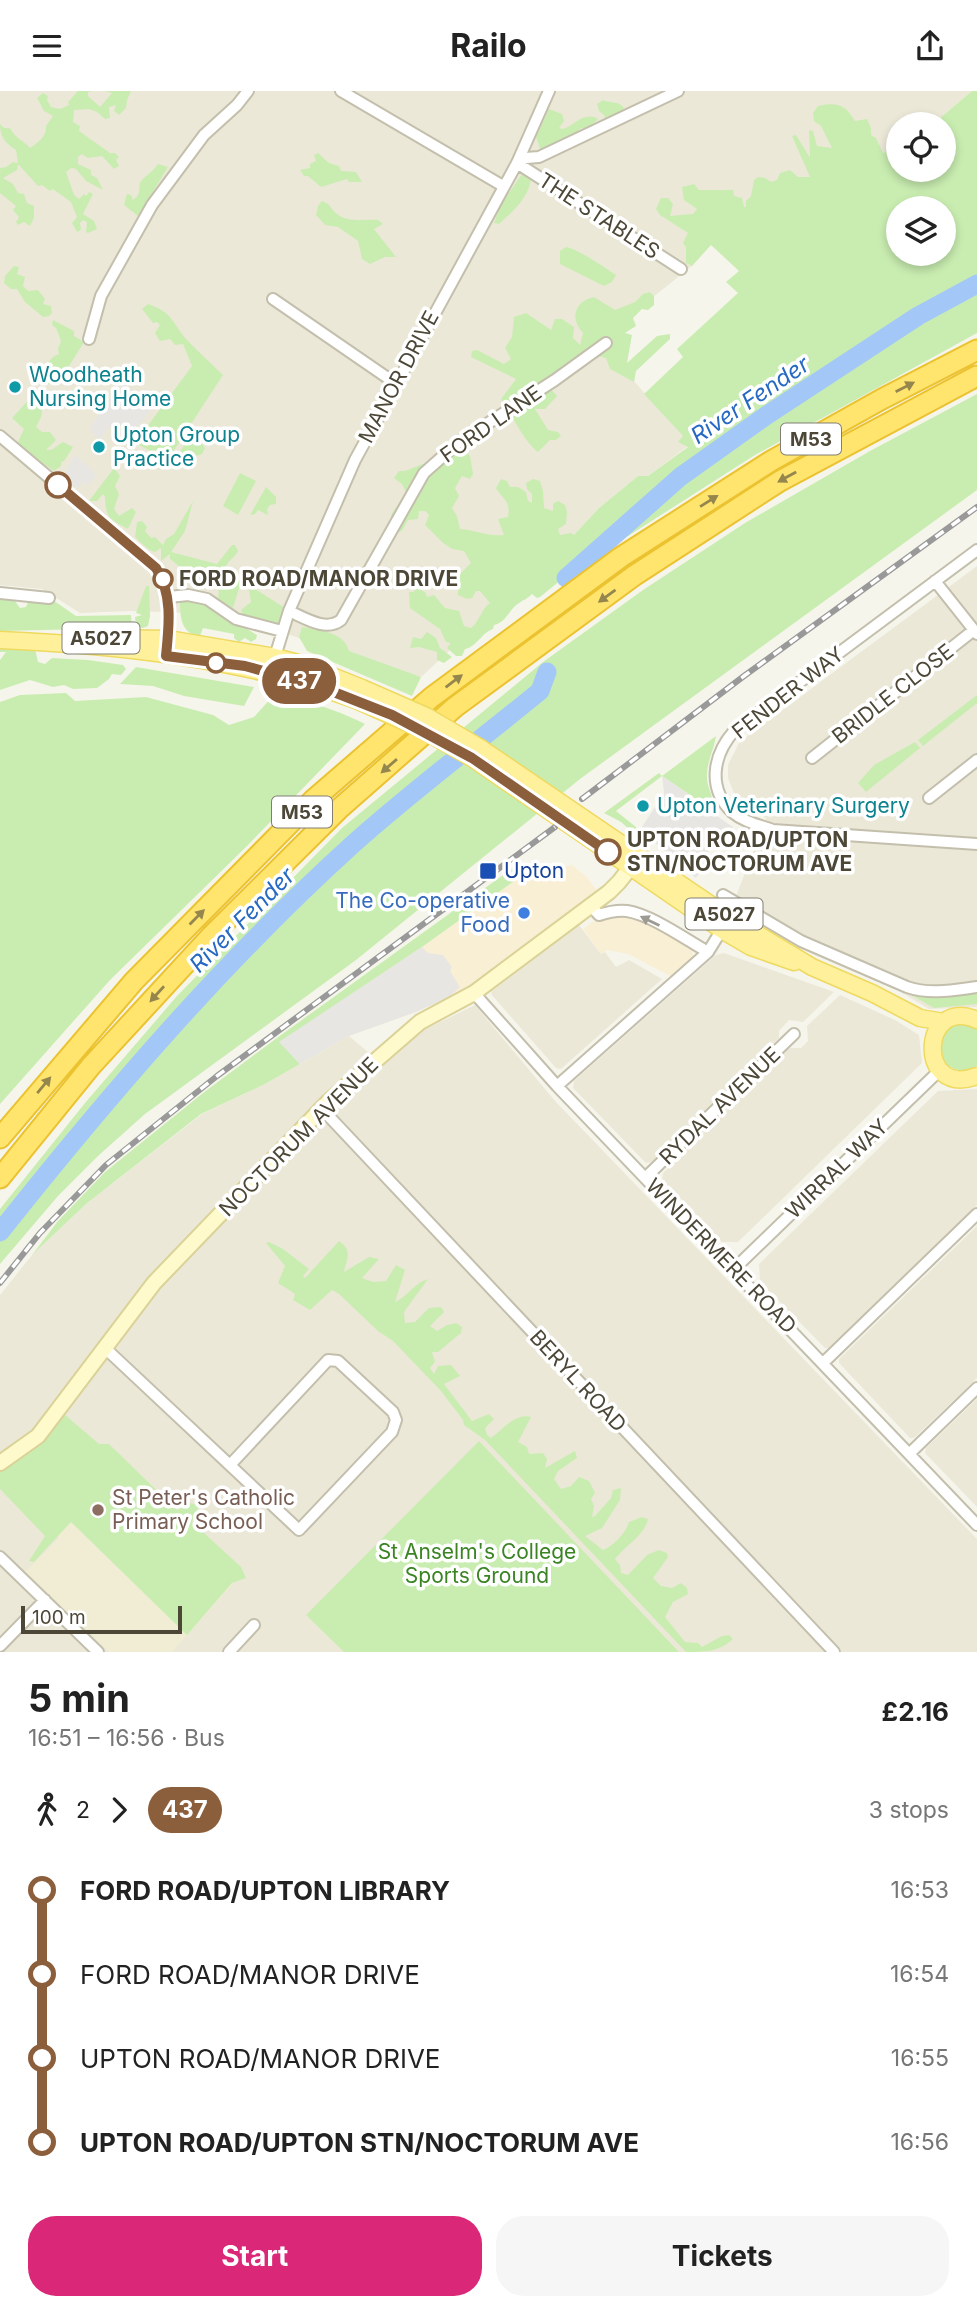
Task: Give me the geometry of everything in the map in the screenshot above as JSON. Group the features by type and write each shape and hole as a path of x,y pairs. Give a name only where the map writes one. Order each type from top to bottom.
{"highway":[{"name":"M53","path":"0,1137 134,981 313,800 432,697 621,557 771,461 977,349"},
{"name":"M53","path":"0,1178 91,1066 211,936 340,808 455,707 635,575 780,481 977,376"}],"main road":[{"name":"A5027","path":"0,640 113,637 168,639 302,664 359,694"},
{"name":"A5027","path":"34,641 245,666 321,687 359,694 426,716 725,924 751,947 812,967 872,993 920,1018 944,1022"},
{"path":"977,1020 963,1016 944,1022 933,1038 932,1055 940,1070 949,1076 959,1079 977,1076"},
{"name":"A5027","path":"920,1018 933,1038"}],"street":[{"path":"89,339 101,296 152,205 204,135 237,105 248,91"},
{"path":"341,91 356,95 503,186"},
{"name":"MANOR DRIVE","path":"271,673 289,611 355,460 517,163 549,91"},
{"path":"517,163 553,151 678,91"},
{"name":"THE STABLES","path":"517,163 681,269"},
{"path":"273,299 395,383"},
{"name":"FORD LANE","path":"289,611 325,625 341,620 424,473 459,442 555,380 606,343"},
{"path":"1,441 152,564 160,574 169,597 166,656"},
{"name":"FENDER WAY","path":"977,550 734,731 723,744 716,775 717,789 734,813 751,823 773,829 977,843"},
{"path":"935,581 974,626"},
{"path":"0,593 49,597"},
{"path":"169,597 188,595 207,599 236,619 282,631"},
{"name":"BRIDLE CLOSE","path":"812,758 974,626"},
{"path":"929,798 977,760"},
{"name":"NOCTORUM AVENUE","path":"0,1463 38,1436 154,1283 321,1109 420,1022 474,993 619,882 634,862"},
{"path":"729,894 801,941 918,991 977,987"},
{"path":"590,905 599,915 628,911 646,918 708,951"},
{"path":"557,1086 708,951 725,924"},
{"name":"WINDERMERE ROAD","path":"474,993 557,1086 975,1521"},
{"name":"RYDAL AVENUE","path":"646,1178 794,1034"},
{"name":"WIRRAL WAY","path":"734,1269 940,1070"},
{"name":"BERYL ROAD","path":"321,1109 834,1652"},
{"path":"823,1363 977,1215"},
{"path":"105,1349 299,1530 392,1432 396,1425 393,1412 341,1363 331,1359 324,1361 230,1465"},
{"path":"910,1453 977,1388"},
{"path":"0,1556 98,1652"},
{"path":"0,1646 44,1600"},
{"path":"229,1652 254,1625"}],"shaded area":[{"path":"0,91 972,91 947,112 886,112 886,152 811,177 743,207 692,266 598,341 683,436 688,446 648,476 638,476 599,508 574,535 421,677 224,614 131,611 80,613 42,589 0,585"},
{"path":"122,382 153,407 131,435 115,422 99,439 89,429"},
{"path":"75,455 97,475 88,486 83,482 77,488 63,476"},
{"path":"977,566 977,1007 929,1009 833,951 782,927 735,899 766,818 741,803 728,778 728,765 739,743 749,735"},
{"path":"662,776 733,827 725,838 720,835 703,859 707,862 696,878 640,830 664,793"},
{"path":"572,865 587,877 598,892 473,985 416,1012 349,1036 300,1064 279,1042 422,947 524,874"},
{"path":"611,914 635,917 682,941 692,947 693,957 670,976 628,954 607,950 601,954 583,929 599,917"},
{"path":"579,925 601,954 605,952 616,967 629,960 662,979 561,1069 556,1068 491,994"},
{"path":"422,947 428,953 443,955 452,967 450,971 460,987 449,997 349,1036 300,1064 279,1042"},
{"path":"724,953 834,992 803,1022 789,1020 779,1031 779,1038 652,1162 646,1163 573,1088 574,1081 716,955"},
{"path":"840,995 895,1020 919,1035 922,1063 738,1242 722,1242 662,1179 663,1173 790,1048 801,1048 808,1041 807,1026"},
{"path":"475,1005 555,1101 977,1539 977,1652 0,1652 0,1295 32,1255 86,1204 202,1114 265,1084 349,1036 382,1064 422,1031"},
{"path":"977,1089 977,1205 829,1348 825,1348 760,1282 759,1264 938,1091"},
{"path":"977,1226 977,1378 914,1438 910,1438 839,1363 839,1359"},
{"path":"977,1399 977,1507 925,1453 926,1448"},
{"name":"St Peter's Catholic Primary School","path":"0,1479 238,1578 172,1652 109,1652 25,1572 59,1538"}],"green space":[{"path":"78,91 93,91 88,92 88,96 100,107 112,93 105,91 131,91 126,108 119,115 114,111 116,105 109,107 110,118 105,119 89,109 74,110 73,122 80,126 79,131 119,157 116,160 119,166 114,169 102,156 88,158 82,154 78,157 78,164 91,170 91,175 97,178 103,190 86,181 76,169 71,168 66,172 74,195 79,199 89,192 93,194 83,214 94,221 97,229 86,232 87,222 83,220 80,223 81,230 77,232 72,223 77,217 71,202 53,189 50,191 42,185 38,186 18,164 17,170 3,178 13,184 18,193 24,194 27,203 34,206 34,218 30,226 24,222 18,225 16,222 19,217 13,210 16,206 0,193 0,168 13,162 18,163 16,150 4,139 0,124 4,128 10,128 30,148 43,136 53,116 44,111 37,98 43,93 48,96 51,107 60,109 69,105 68,102"},
{"path":"972,91 977,91 977,333 755,455 567,575 540,597 532,594 473,646 465,649 462,656 456,656 447,648 451,643 446,642 440,629 410,608 409,592 417,588 425,592 427,597 434,595 445,608 459,611 464,626 471,628 490,603 480,591 467,599 458,595 459,575 471,563 464,551 452,549 425,525 429,515 425,511 419,511 418,519 408,520 402,531 396,533 392,529 391,515 406,492 402,484 394,478 399,471 423,464 423,473 459,442 470,456 473,474 470,479 462,476 455,488 459,496 452,508 460,529 504,535 498,519 508,517 508,507 496,488 501,479 507,481 510,487 518,487 526,492 528,501 532,503 532,494 526,483 533,479 540,481 544,508 553,511 553,504 558,501 565,505 566,524 558,529 560,535 574,535 599,508 638,476 648,476 688,447 678,442 683,436 644,394 683,357 677,349 738,293 726,282 739,271 711,245 692,266 686,263 686,247 683,243 688,233 660,215 656,209 661,198 668,198 673,204 670,216 693,214 697,209 684,200 682,187 694,184 699,190 733,190 734,196 742,198 744,207 751,196 754,180 758,177 771,182 777,180 780,173 790,170 798,177 810,177 792,136 796,135 810,158 809,130 813,131 817,146 832,148 821,126 814,121 813,113 818,106 840,106 848,111 855,121 867,119 871,135 876,138 883,153 886,152 886,182 956,182 956,112 947,112"},
{"path":"603,100 618,103 625,110 606,120 597,104"},
{"path":"549,109 562,114 564,121 559,128 563,129 584,118 598,119 588,129 581,128 573,137 544,150 540,149 536,137"},
{"path":"318,153 329,163 339,166 341,171 356,172 362,182 349,182 347,179 321,187 308,176 304,176 300,170 310,168 310,164 316,161 314,155"},
{"path":"158,164 168,167 138,216 124,205 127,194 131,195 133,200 139,192 142,180"},
{"path":"524,171 531,176 525,197 499,224 494,223 500,206"},
{"path":"322,201 345,218 378,220 383,224 374,229 396,257 385,257 370,264 362,259 358,241 338,227 325,225 316,215"},
{"path":"566,247 616,275 612,282 604,286 560,264 560,251"},
{"path":"14,266 19,267 17,274 25,277 23,286 28,291 38,290 45,299 43,304 51,306 52,313 49,316 43,317 25,302 17,289 11,289 4,283 5,276"},
{"path":"650,292 654,296 654,305 648,310 642,309 633,318 636,326 625,333 632,335 627,363 657,336 670,334 670,339 636,371 634,382 610,369 606,358 598,356 549,376 549,387 557,396 545,409 535,409 548,430 558,432 561,436 550,440 538,452 523,435 501,399 516,379 471,357 472,351 477,350 504,364 511,359 505,348 512,337 514,317 526,313 551,330 555,319 562,319 574,327 573,338 580,345 583,333 575,316 582,302 594,297 615,310"},
{"path":"148,304 168,315 187,340 223,375 159,470 151,451 135,443 192,366 183,344 175,345 170,339 160,341 155,333 160,325 153,323 142,309"},
{"path":"53,320 74,331 74,336 84,342 69,366 68,377 61,380 55,378 50,384 45,384 40,372 59,354 61,341 52,325"},
{"path":"39,391 45,394 41,417 36,427 42,432 50,432 56,440 46,450 51,450 63,442 73,447 61,462 61,466 54,471 22,448 18,442 24,429 12,418"},
{"path":"977,394 977,490 580,779 356,960 145,1114 58,1196 0,1264 0,1209 85,1103 177,996 342,828 543,662 643,590 745,523 870,451"},
{"path":"189,438 199,440 205,448 202,454 193,457 183,468 177,464 177,456"},
{"path":"114,468 120,476 115,486 119,494 114,509 119,516 132,508 136,512 128,529 110,517 103,494 97,501 89,501"},
{"path":"240,473 256,481 238,515 223,506"},
{"path":"266,487 276,497 276,504 267,509 268,515 258,510 250,515"},
{"path":"193,501 185,531 171,552 217,564 232,545 235,545 238,551 226,566 231,577 241,582 233,608 218,599 219,591 209,583 210,576 203,585 170,559 170,554 161,561 161,548 152,551 135,537 137,522 142,521 151,538 155,537 163,545 166,539 174,534"},
{"path":"146,586 149,586 150,616 148,626 143,628 136,626 135,617 142,615 136,613"},
{"path":"255,589 285,608 279,623 274,627 265,620 243,615 241,610 251,602 249,590"},
{"path":"44,594 76,616 131,615 132,628 0,631 0,596 12,597 20,608 26,607 28,602"},
{"path":"186,599 207,604 257,635 256,639 251,642 245,638 239,642 234,638 234,634 203,628 200,636 194,635 185,628 180,613 180,601"},
{"path":"302,627 330,633 342,640 349,651 421,677 412,696 307,651 299,637"},
{"path":"427,632 436,638 440,648 452,657 444,663 437,660 437,652 419,647 410,648 413,637 421,639"},
{"path":"0,645 35,649 38,662 45,664 52,658 88,660 123,665 126,669 121,675 112,674 97,688 73,689 64,685 53,687 30,680 0,690 0,660 6,652 0,652"},
{"path":"136,667 254,687 244,706 184,696 153,686 120,684"},
{"path":"66,693 75,701 146,697 213,715 229,725 254,717 273,696 320,706 365,724 247,846 110,980 0,1104 0,702 20,695"},
{"path":"977,695 977,703 923,746 918,740"},
{"path":"716,736 707,773 715,812 662,776"},
{"path":"915,742 920,748 866,792 858,783 874,765"},
{"path":"659,773 662,776 616,811 647,836 642,840 621,822 604,813"},
{"path":"521,862 533,871 524,874 422,947 280,1042 300,1064 201,1114 86,1204 32,1255 58,1221 105,1172 203,1093"},
{"path":"901,989 930,996 977,992 977,1004 934,1008"},
{"path":"961,1023 977,1027 977,1066 967,1070 950,1066 939,1054 940,1038 945,1031"},
{"path":"339,1241 348,1252 344,1272 369,1257 379,1259 362,1278 373,1282 386,1281 396,1265 405,1270 395,1302 428,1279 404,1312 405,1323 415,1322 429,1308 441,1307 444,1312 430,1326 437,1331 456,1323 462,1327 461,1333 438,1352 432,1352 435,1362 430,1368 434,1374 438,1366 451,1365 460,1376 444,1384 472,1421 489,1414 494,1419 485,1428 491,1438 515,1419 531,1417 518,1442 527,1447 529,1454 543,1453 547,1459 545,1468 575,1451 577,1458 558,1471 554,1479 561,1489 571,1486 579,1477 589,1481 595,1493 591,1499 594,1506 592,1517 611,1498 613,1490 621,1488 620,1500 602,1528 585,1536 603,1550 619,1538 629,1522 642,1517 648,1519 639,1535 615,1559 620,1565 621,1573 628,1575 647,1555 659,1550 667,1553 668,1557 653,1578 661,1586 672,1588 681,1583 687,1588 688,1594 673,1602 665,1617 685,1642 698,1643 702,1647 722,1636 729,1635 733,1639 717,1649 686,1652 485,1440 464,1425 441,1391 393,1341 332,1290 310,1310 293,1300 295,1294 278,1283 285,1266 266,1243 283,1249 309,1269 303,1276 305,1278"},
{"name":"St Peter's Catholic Primary School","path":"64,1414 99,1444 109,1444 177,1510 191,1503 199,1506 192,1522 241,1567 246,1578 232,1583 187,1635 71,1522 34,1562 29,1561 45,1536 0,1489 0,1472 36,1445"},
{"name":"St Anselm's College Sports Ground","path":"479,1441 679,1652 344,1652 306,1615"}],"waterway":[{"name":"River Fender","path":"566,578 680,477 767,415 918,316 977,284"},
{"name":"River Fender","path":"0,1232 82,1131 212,983 352,845 540,691 547,672"}],"railway":[{"path":"582,799 744,676 977,507"},
{"path":"0,1283 40,1233 106,1165 217,1076 555,827"}],"bus line":[{"name":"437","path":"58,485 156,568 166,585 169,597 166,656 245,666 321,687 392,715 472,758 608,852"}],"place":[{"name":"Woodheath Nursing Home","path":"15,387"},
{"name":"Upton Group Practice","path":"99,447"},
{"name":"FORD ROAD/MANOR DRIVE","path":"163,579"},
{"name":"Upton Veterinary Surgery","path":"643,806"},
{"name":"UPTON ROAD/UPTON STN/NOCTORUM AVE","path":"608,852"},
{"name":"Upton","path":"488,871"},
{"name":"The Co-operative Food","path":"524,913"},
{"name":"St Peter's Catholic Primary School","path":"98,1510"}]}
